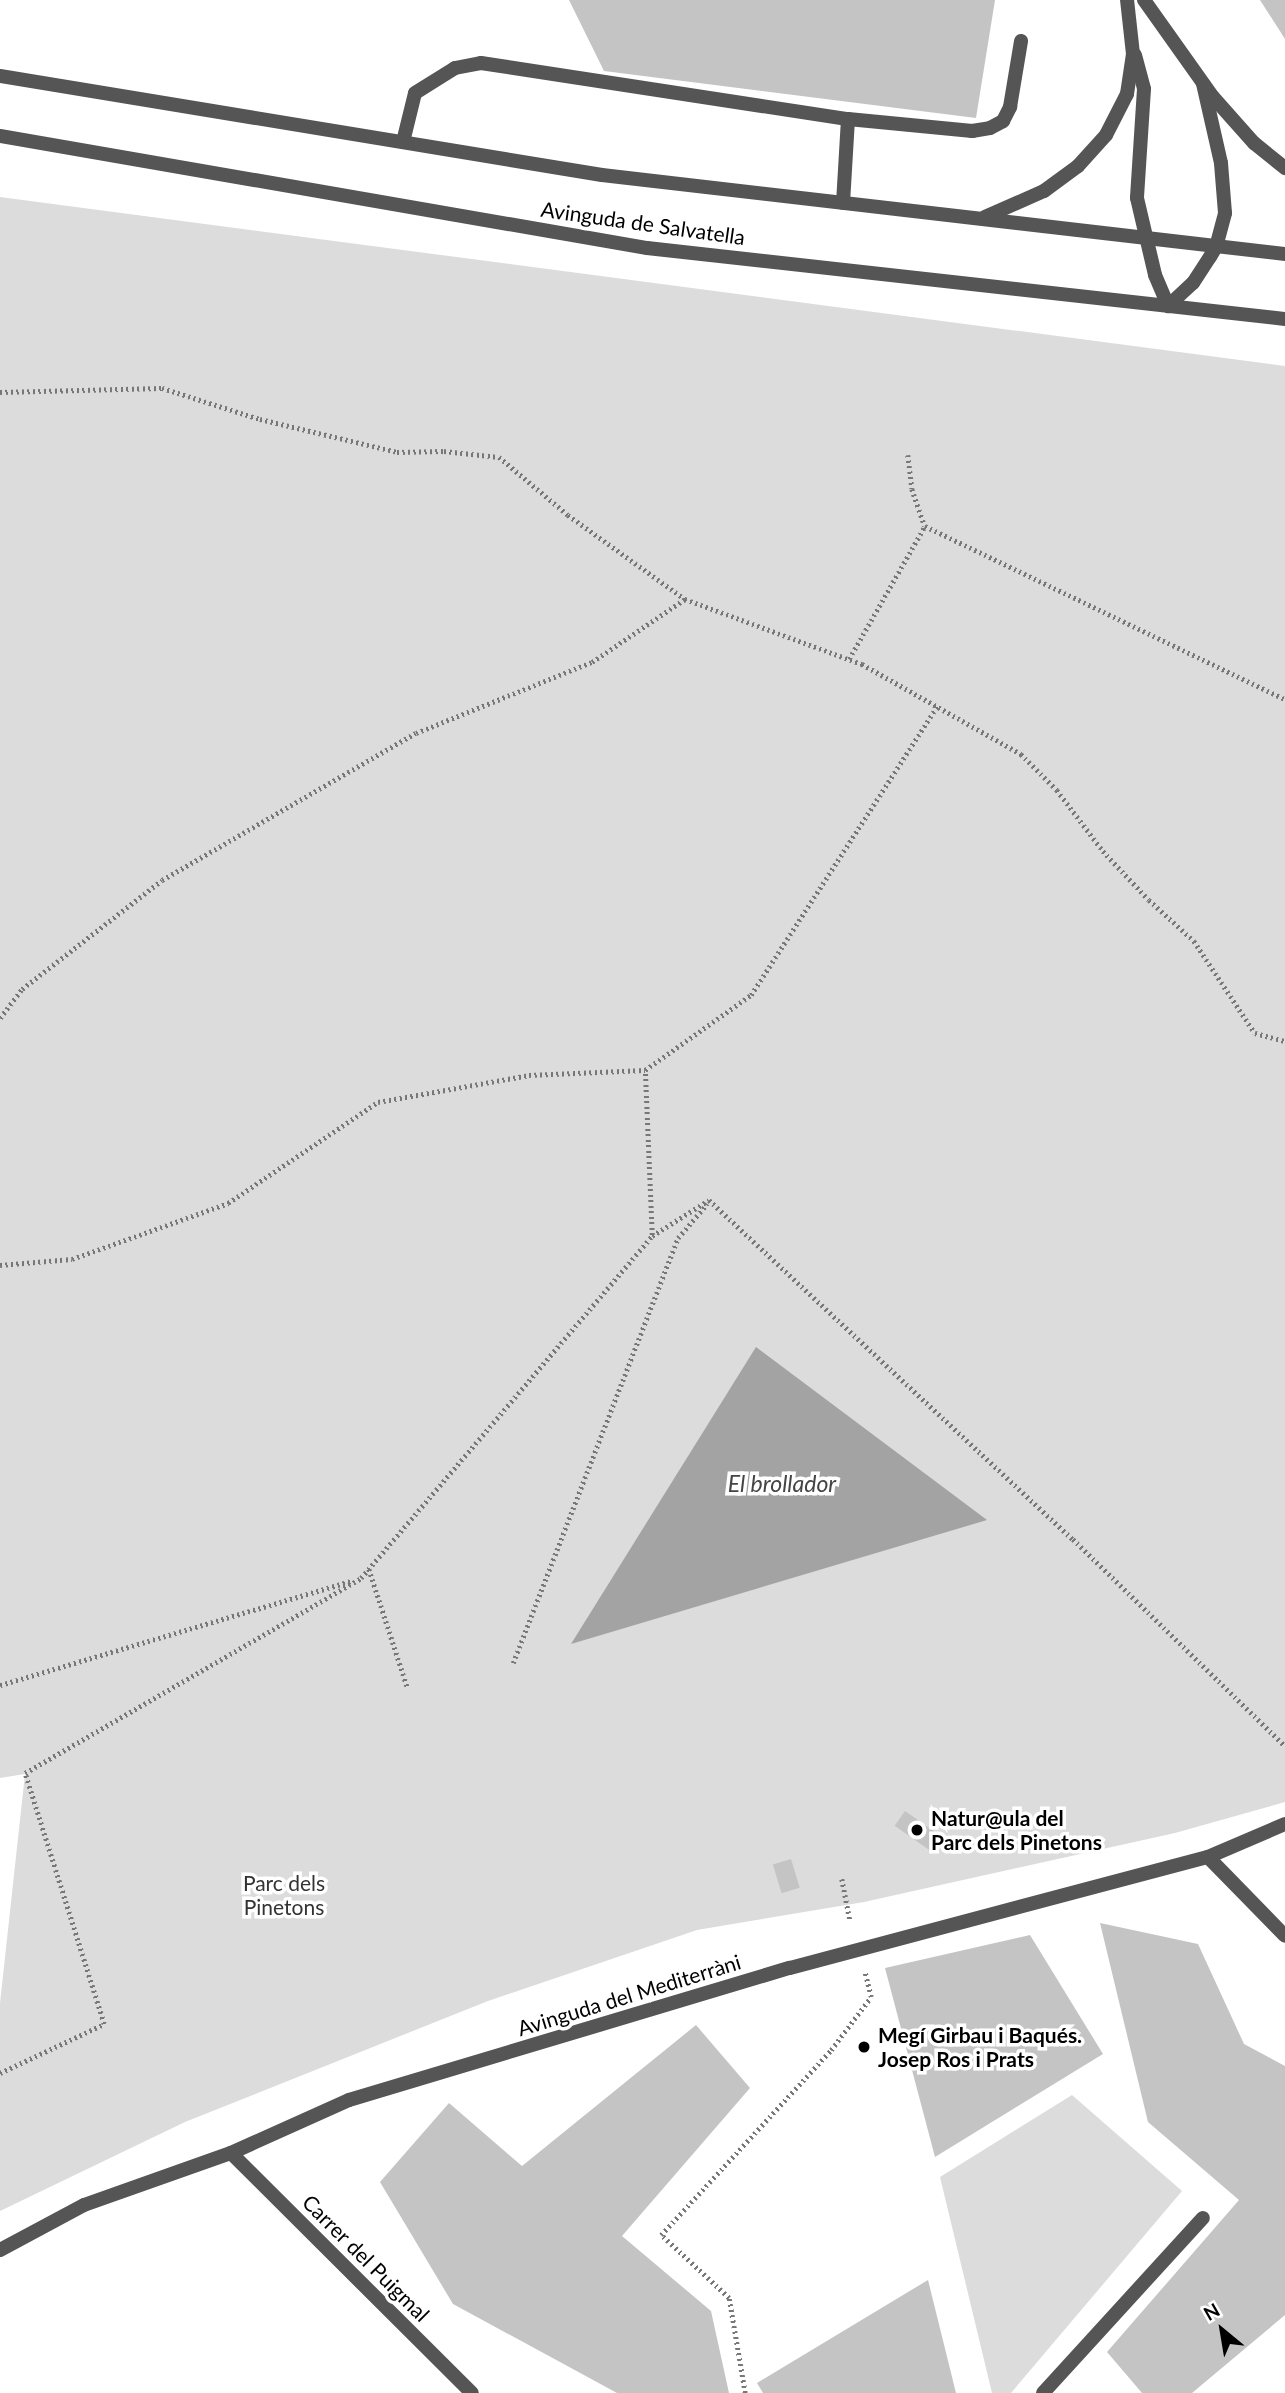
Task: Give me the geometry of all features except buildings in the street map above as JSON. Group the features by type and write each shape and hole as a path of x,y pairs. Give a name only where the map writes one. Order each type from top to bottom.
{"street":[{"path":"1127,0 1132,43 1144,89 1137,198 1155,275 1168,306 1193,283 1216,247 1225,214 1221,163 1203,84"},
{"path":"1144,0 1203,84 1254,143 1285,168"},
{"path":"403,142 415,93 455,68 481,63 848,119 972,131 990,128 1003,121 1010,107 1021,41"},
{"path":"981,219 1044,191 1078,166 1106,135 1127,94 1132,43"},
{"name":"Avinguda de Salvatella","path":"0,76 602,175 1285,254"},
{"path":"843,203 848,119"},
{"name":"Avinguda de Salvatella","path":"0,136 647,248 1285,319"},
{"name":"Avinguda del Mediterràni","path":"0,2250 84,2205 230,2153 349,2100 790,1968 1208,1857 1285,1824"},
{"path":"1208,1857 1285,1936"},
{"name":"Carrer del Puigmal","path":"230,2153 472,2393"},
{"path":"1042,2393 1203,2218"}],"path":[{"path":"0,392 162,388 260,419 397,452 444,451 499,457 568,515 685,599 849,659 1021,754 1056,790 1103,851 1149,901 1194,941 1255,1033 1285,1041"},
{"path":"908,455 912,489 925,526 1285,699"},
{"path":"849,659 925,526"},
{"path":"0,1018 22,989 162,880 416,733 592,662 685,599"},
{"path":"0,1265 72,1259 228,1203 378,1102 528,1075 645,1070 751,995 937,706"},
{"path":"645,1070 652,1236"},
{"path":"0,2073 104,2024 25,1773 361,1578 652,1236 709,1200"},
{"path":"513,1663 678,1238 709,1200"},
{"path":"709,1200 1073,1539 1285,1746"},
{"path":"369,1568 408,1689"},
{"path":"0,1685 361,1578"},
{"path":"842,1879 850,1920"},
{"path":"746,2393 729,2298 661,2235 831,2050 872,1997 863,1969"}],"green space":[{"name":"Parc dels Pinetons","path":"0,197 1285,366 1285,1802 1175,1833 864,1902 697,1930 488,2001 185,2122 0,2211 0,2003 25,1774 0,1778"},
{"path":"1072,2095 1182,2191 1011,2393 992,2393 940,2177"}],"water":[{"name":"El brollador","path":"756,1347 987,1520 571,1644"}],"place":[{"name":"Natur@ula del Parc dels Pinetons","path":"917,1830"},
{"name":"Megí Girbau i Baqués. Josep Ros i Prats","path":"864,2047"}]}
